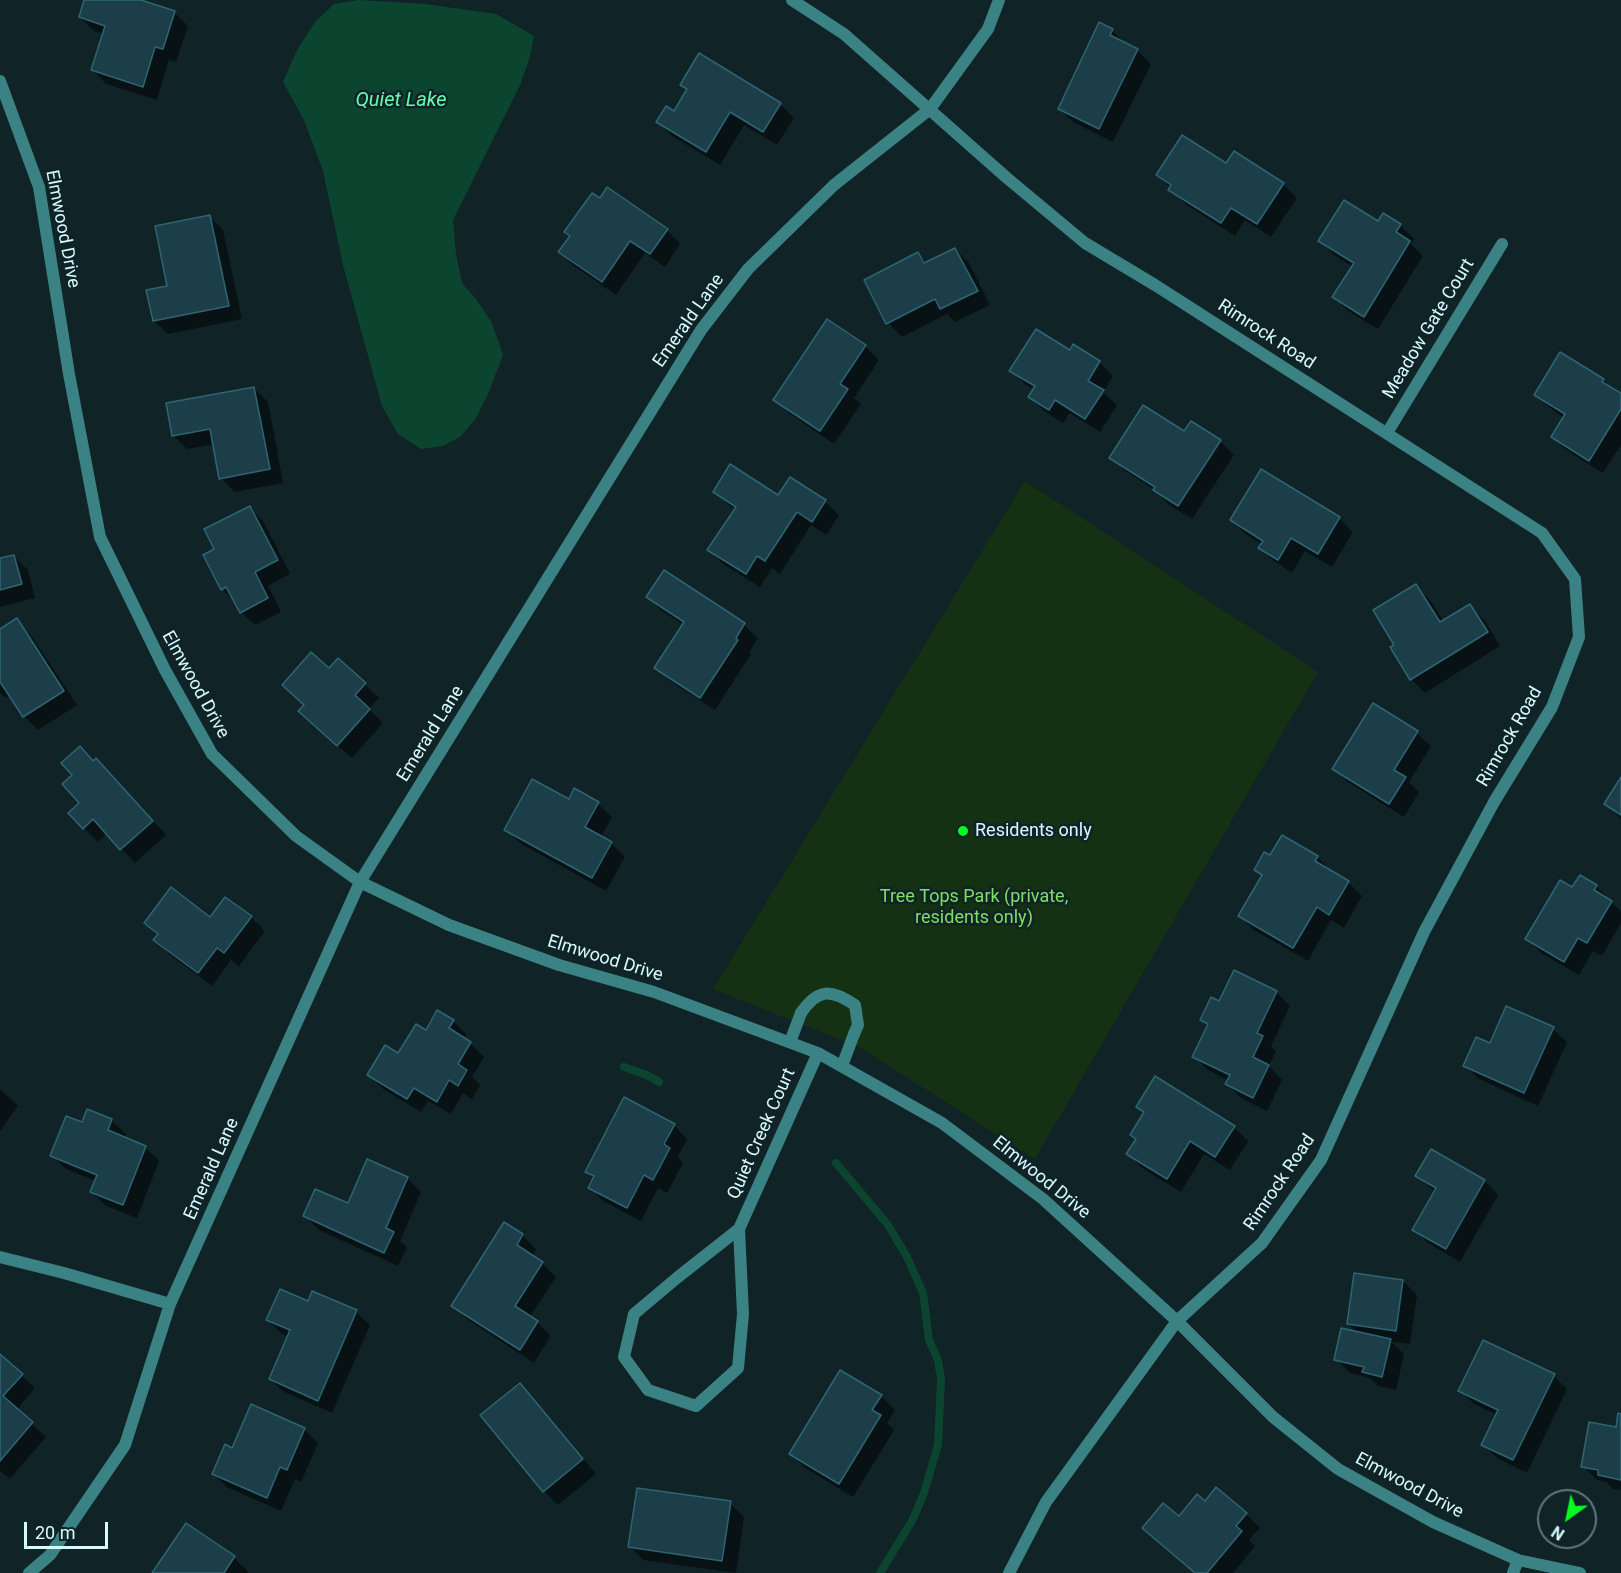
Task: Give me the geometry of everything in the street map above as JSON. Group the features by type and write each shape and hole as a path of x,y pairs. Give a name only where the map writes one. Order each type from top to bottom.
{"street":[{"name":"Rimrock Road","path":"792,0 844,34 1007,178 1085,243 1155,285 1542,533 1575,579 1580,637 1552,707 1494,802 1424,932 1321,1160 1262,1244 1178,1321 1046,1502 1009,1573"},
{"name":"Emerald Lane","path":"29,1573 50,1554 124,1445 171,1304 360,882 701,330 748,269 826,193 930,109 988,29 999,0"},
{"name":"Elmwood Drive","path":"0,81 39,187 69,374 100,537 165,670 212,754 296,836 360,882 449,925 559,965 654,992 818,1053 942,1123 1043,1199 1178,1321 1273,1416 1338,1469 1433,1522 1518,1560 1580,1573"},
{"name":"Meadow Gate Court","path":"1387,433 1502,244"},
{"path":"790,1042 801,1012 811,999 830,992 843,997 855,1005 858,1025 842,1066"},
{"name":"Quiet Creek Court","path":"739,1229 634,1314 624,1357 648,1390 696,1406 738,1368 742,1314 739,1229 818,1053"},
{"path":"0,1257 171,1304"},
{"path":"1513,1573 1518,1560"}],"green space":[{"name":"Tree Tops Park (private, residents only)","path":"1025,481 1318,672 1035,1159 861,1048 713,989"}],"water":[{"name":"Quiet Lake","path":"359,0 425,4 496,14 534,36 520,85 453,220 456,254 462,283 492,323 503,355 476,418 461,436 443,446 421,449 398,434 382,406 343,265 323,171 304,120 283,82 297,50 315,22 334,4"}],"building":[{"path":"84,0 141,0 175,11 163,49 155,47 143,87 91,70 105,26 79,17"},
{"path":"1099,22 1113,29 1110,35 1138,49 1099,129 1058,109"},
{"path":"699,53 781,103 763,132 730,112 706,152 656,122 666,106 674,111 687,89 680,85"},
{"path":"1182,135 1226,163 1234,151 1284,183 1257,224 1231,208 1221,223 1168,190 1171,185 1156,175"},
{"path":"607,187 668,229 650,254 630,241 602,282 558,252 570,236 564,232 592,193 600,198"},
{"path":"1344,200 1378,221 1383,213 1401,224 1396,232 1410,241 1364,317 1332,297 1354,263 1318,241"},
{"path":"210,215 229,306 153,321 146,290 167,286 155,226"},
{"path":"955,248 978,291 940,309 935,299 886,324 864,280 918,252 924,263"},
{"path":"827,319 866,345 840,384 848,389 820,431 773,400"},
{"path":"1036,329 1070,350 1073,344 1100,361 1088,381 1104,390 1085,419 1055,400 1049,410 1028,397 1035,386 1009,371"},
{"path":"1560,352 1604,379 1602,382 1621,393 1621,409 1589,461 1551,437 1565,414 1534,395"},
{"path":"254,387 270,469 219,479 210,429 172,436 166,403"},
{"path":"1143,405 1184,431 1191,421 1221,440 1178,506 1153,490 1155,487 1109,458"},
{"path":"730,464 778,495 790,477 826,500 812,522 797,512 765,561 757,556 746,574 707,550 736,507 713,492"},
{"path":"1261,469 1340,517 1318,554 1291,538 1278,560 1258,548 1263,541 1230,520"},
{"path":"250,506 278,560 255,572 268,598 240,613 226,587 221,590 203,555 214,549 204,529"},
{"path":"14,555 22,584 0,590 0,558"},
{"path":"664,570 745,623 736,638 738,640 700,698 654,668 684,622 646,597"},
{"path":"1416,584 1440,622 1470,604 1488,632 1410,680 1390,647 1394,645 1373,610"},
{"path":"17,618 64,691 23,717 0,682 0,629"},
{"path":"311,652 329,668 338,658 366,683 355,695 370,709 337,746 298,711 304,705 282,685"},
{"path":"1373,703 1418,731 1394,770 1406,777 1389,804 1332,769"},
{"path":"80,746 93,761 96,758 153,821 120,850 93,819 83,829 68,813 79,803 62,784 72,775 61,763"},
{"path":"1621,777 1621,815 1604,804"},
{"path":"532,779 569,799 574,788 599,802 585,827 612,842 592,878 504,830"},
{"path":"1282,835 1318,856 1315,861 1349,881 1329,915 1317,907 1293,948 1238,916 1262,875 1254,870 1264,852 1270,855"},
{"path":"1580,875 1597,885 1594,890 1612,901 1587,943 1578,938 1564,962 1525,939 1560,880 1572,887"},
{"path":"171,887 210,917 225,897 252,916 224,953 217,948 198,973 153,940 158,934 144,923"},
{"path":"1234,970 1277,991 1257,1033 1263,1036 1253,1057 1269,1065 1253,1098 1225,1084 1230,1075 1192,1057 1208,1024 1200,1020 1211,997 1219,1001"},
{"path":"1506,1006 1554,1027 1524,1093 1463,1066 1476,1037 1490,1043"},
{"path":"437,1010 454,1020 449,1028 471,1042 458,1064 467,1070 458,1086 449,1080 437,1102 414,1088 407,1099 367,1075 385,1045 398,1053 416,1024 426,1030"},
{"path":"1155,1076 1235,1126 1215,1157 1190,1141 1167,1179 1126,1154 1136,1139 1130,1135 1144,1112 1136,1107"},
{"path":"624,1097 675,1124 664,1144 670,1148 653,1180 644,1175 627,1208 588,1188 594,1176 585,1172"},
{"path":"87,1109 112,1119 108,1130 146,1146 123,1205 90,1192 97,1175 50,1156 66,1116 82,1122"},
{"path":"1431,1149 1485,1180 1446,1249 1412,1230 1436,1188 1415,1176"},
{"path":"367,1159 408,1177 386,1228 394,1232 384,1253 303,1216 315,1189 348,1203"},
{"path":"504,1222 523,1234 517,1245 543,1262 515,1306 538,1321 520,1350 451,1306"},
{"path":"1354,1273 1403,1280 1396,1331 1347,1324"},
{"path":"280,1289 308,1301 312,1291 357,1310 318,1401 269,1379 290,1330 266,1320"},
{"path":"1341,1328 1391,1339 1382,1377 1362,1372 1364,1367 1334,1360"},
{"path":"1483,1340 1555,1374 1513,1460 1481,1445 1498,1410 1458,1391"},
{"path":"0,1354 23,1374 3,1396 33,1422 0,1461"},
{"path":"840,1370 882,1395 872,1410 881,1415 839,1484 789,1454"},
{"path":"520,1383 583,1459 543,1492 480,1415"},
{"path":"251,1404 305,1428 287,1470 280,1467 267,1498 212,1474 225,1444 232,1448"},
{"path":"1618,1413 1621,1414 1621,1480 1598,1475 1598,1470 1581,1467 1589,1422 1616,1427"},
{"path":"1216,1487 1247,1513 1236,1526 1242,1531 1207,1573 1195,1573 1142,1528 1163,1503 1179,1516 1197,1494 1205,1501"},
{"path":"637,1488 731,1501 722,1561 628,1547"},
{"path":"186,1523 235,1556 224,1573 152,1573"}],"waterway":[{"path":"624,1067 659,1082"},
{"path":"836,1163 888,1225 907,1257 923,1293 929,1340 938,1360 941,1379 938,1445 924,1493 912,1521 880,1573"}],"place":[{"name":"Residents only","path":"963,831"}]}
